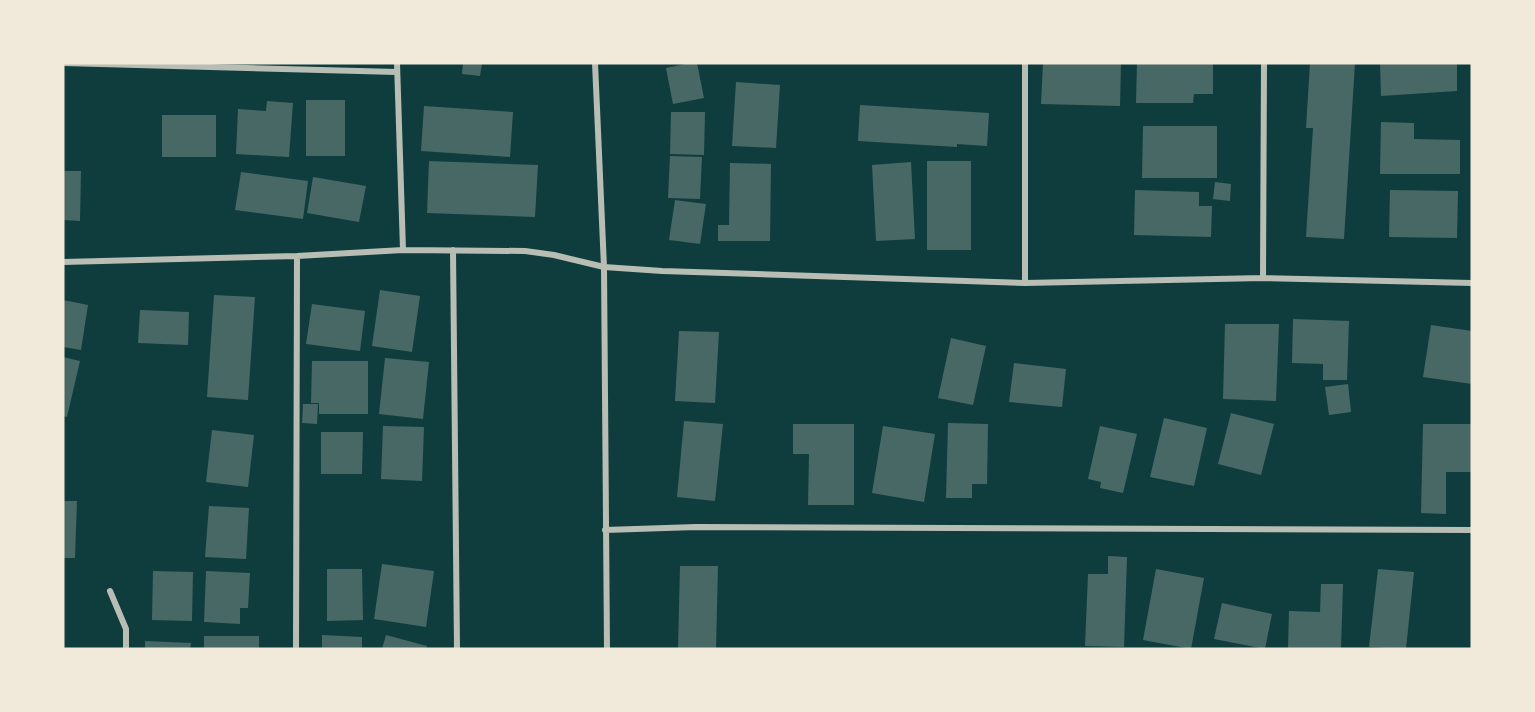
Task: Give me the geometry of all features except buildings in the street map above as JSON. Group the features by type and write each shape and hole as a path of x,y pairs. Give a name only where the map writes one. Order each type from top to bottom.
{"street":[{"path":"63,63 397,72"},
{"path":"397,63 403,250"},
{"path":"595,63 604,267 607,649"},
{"path":"1025,63 1025,283"},
{"path":"1263,278 1264,63"},
{"path":"63,262 297,256 403,250 525,251 554,255 604,267 685,272 1025,283 1263,278 1472,283"},
{"path":"453,250 457,649"},
{"path":"296,649 297,256"},
{"path":"605,530 696,527 1472,530"},
{"path":"110,591 126,629 126,649"}]}
